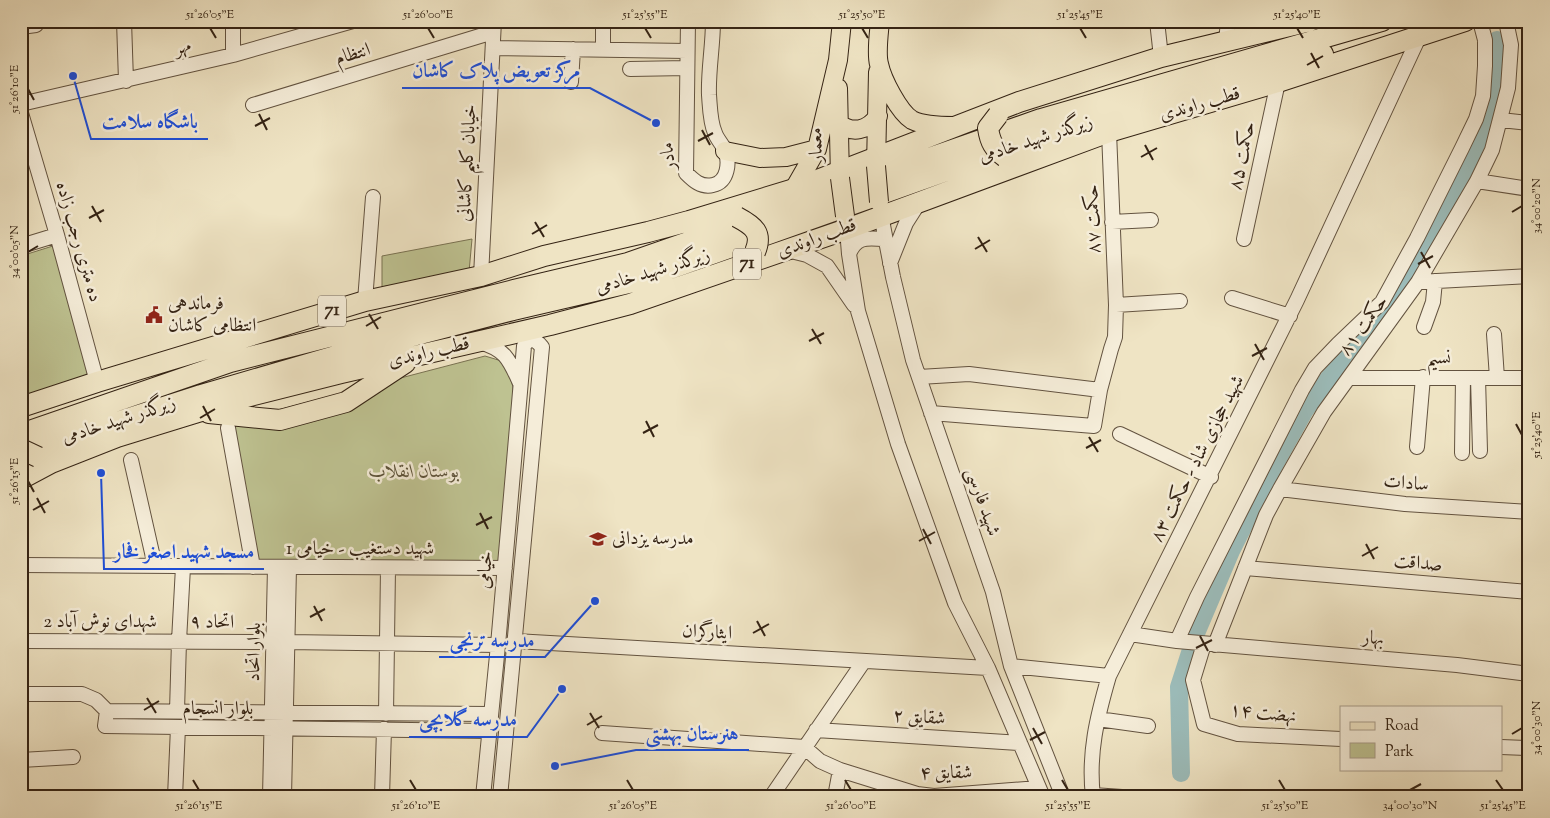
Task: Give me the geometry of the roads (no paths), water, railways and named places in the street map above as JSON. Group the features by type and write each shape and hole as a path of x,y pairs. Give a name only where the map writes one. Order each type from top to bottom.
{"highway":[{"name":"71","path":"21,407 97,382 365,301 481,276 544,256 648,232 794,189 876,162 955,126 1019,102 1161,57 1310,21"},
{"name":"زیرگذر شهید خادمی","path":"21,434 230,362 628,263 1041,119 1382,21"},
{"name":"قطب راوندی","path":"21,478 33,456 117,437 260,394 630,304 786,250 846,222 880,209 921,201 1109,132 1278,82 1465,21"},
{"name":"زیرگذر شهید خادمی","path":"33,456 201,394 410,336 633,282 1042,137 1259,71 1364,43 1395,44"},
{"path":"1019,102 998,115 988,128 990,139 996,151 1005,158 1024,154 1084,133 1109,132"},
{"path":"648,232 669,238 737,217 750,224 757,234 758,244 755,252 735,268"},
{"path":"230,362 270,338 544,274 599,244"},
{"path":"254,379 295,375 518,321 550,325"},
{"path":"199,412 245,416 374,384 416,356"}],"main road":[{"name":"معمار","path":"842,21 838,60 839,174 846,222"},
{"path":"880,21 876,162 880,209"},
{"name":"معمار","path":"794,189 817,149 838,60"},
{"path":"878,63 891,94 902,112 913,120 930,125 955,126"},
{"path":"838,123 850,130 860,130 871,125 878,116"},
{"path":"725,151 760,158 786,157 817,149"}],"street":[{"path":"21,27 36,26 36,21"},
{"path":"124,21 126,81"},
{"path":"233,21 233,55"},
{"name":"مهر","path":"21,104 233,55 352,21"},
{"path":"603,21 603,49"},
{"name":"مادر","path":"688,21 686,173 694,181 705,186 714,185 724,178 728,168 725,151 715,133 711,118 709,93 714,21"},
{"path":"1157,21 1161,57"},
{"path":"1226,42 1228,21"},
{"path":"1177,641 1197,597 1302,390 1316,368 1332,350 1382,302 1418,238 1462,148 1476,119 1483,96 1486,66 1485,40 1480,21"},
{"name":"حکمت ۸۱","path":"1209,644 1245,568 1266,516 1324,412 1418,282 1477,181 1492,150 1508,88 1511,45 1506,21"},
{"name":"خیابان کلیم کاشانی","path":"481,276 494,27"},
{"name":"انتظام","path":"253,105 494,27"},
{"name":"شهید حجازی شاد - حکمت ۸۳","path":"1093,796 1091,767 1093,742 1101,704 1110,676 1290,316 1419,37"},
{"path":"493,48 688,51"},
{"path":"571,82 572,49"},
{"path":"630,69 687,68"},
{"name":"حکمت ۸۵","path":"1244,239 1278,82"},
{"path":"686,92 709,93"},
{"name":"ده متری رجب زاده","path":"21,113 97,382"},
{"path":"1501,120 1529,123"},
{"name":"حکمت ۸۷","path":"931,413 1094,426 1100,390 1115,337 1116,305 1109,132"},
{"path":"1477,181 1529,188"},
{"path":"365,301 373,197"},
{"path":"890,263 906,223 921,201"},
{"name":"شهید فارسی","path":"880,209 890,263 918,377 993,592 1011,666 1063,797"},
{"path":"1112,222 1151,220"},
{"path":"846,222 858,311 898,444 955,603 988,668 1041,792"},
{"path":"21,246 57,235"},
{"path":"849,254 853,247 864,239 869,237 885,239"},
{"path":"786,250 807,255 827,266 858,311"},
{"path":"1418,282 1529,276"},
{"path":"1424,327 1433,302 1435,281"},
{"path":"1232,298 1290,316"},
{"path":"1116,305 1180,300"},
{"path":"1494,334 1497,378"},
{"name":"خیامی","path":"483,797 484,714 498,645 524,346 531,339 536,340 542,347 500,797"},
{"path":"478,342 494,346 503,353 520,384"},
{"path":"918,377 969,374 1100,390"},
{"path":"1417,448 1423,377"},
{"name":"نسیم","path":"1349,378 1529,378"},
{"path":"1462,453 1463,378"},
{"path":"1478,378 1480,451"},
{"path":"228,428 253,567"},
{"path":"1120,434 1211,477"},
{"path":"131,460 155,566"},
{"name":"سادات","path":"1280,489 1405,504 1529,512"},
{"name":"شهید دستغیب - خیامی 1","path":"21,566 505,568"},
{"path":"177,711 178,641 183,567"},
{"name":"بلوار اتحاد","path":"270,797 278,721 282,567"},
{"path":"386,714 388,568"},
{"name":"صداقت","path":"1245,568 1529,592"},
{"name":"بهار","path":"1130,634 1209,644 1457,664 1529,674"},
{"name":"شهدای نوش آباد 2","path":"21,641 178,641"},
{"name":"اتحاد ۹","path":"178,641 498,645"},
{"name":"ایثارگران","path":"515,641 988,668"},
{"name":"نهضت ۱۴","path":"1209,644 1193,680 1204,724 1238,734 1340,739"},
{"path":"771,797 864,661"},
{"path":"1011,666 1110,676"},
{"path":"21,694 82,694 96,700 107,711"},
{"name":"بلوار انسجام","path":"483,731 384,729 278,721 177,711 107,711 105,726 178,727 278,721 386,714 484,714"},
{"path":"1098,719 1148,726"},
{"name":"بلوار اتحاد","path":"278,721 284,797"},
{"path":"175,797 178,727"},
{"path":"382,797 384,729"},
{"name":"شقایق ۲","path":"816,730 1020,743"},
{"path":"602,733 804,747"},
{"name":"شقایق ۴","path":"804,747 820,761 840,770 918,795 1041,792"},
{"path":"1502,748 1529,748"},
{"path":"21,760 72,757"},
{"path":"835,797 840,770"},
{"path":"1093,796 1122,797"}],"waterway":[{"path":"1181,773 1179,687 1197,631 1231,551 1305,410 1332,374 1385,313 1403,285 1474,159 1493,112 1498,82 1497,40"}],"place":[{"name":"باشگاه سلامت","path":"73,76"},
{"name":"مرکز تعویض پلاک کاشان","path":"656,123"},
{"name":"فرماندهی انتظامی کاشان","path":"154,315"},
{"name":"مسجد شهید اصغر فخار","path":"101,473"},
{"name":"مدرسه یزدانی","path":"598,539"},
{"name":"مدرسه ترنجی","path":"595,601"},
{"name":"مدرسه گلابچی","path":"562,689"},
{"name":"هنرستان بهشتی","path":"555,766"}],"park label":[{"name":"بوستان انقلاب","path":"414,472"}]}
